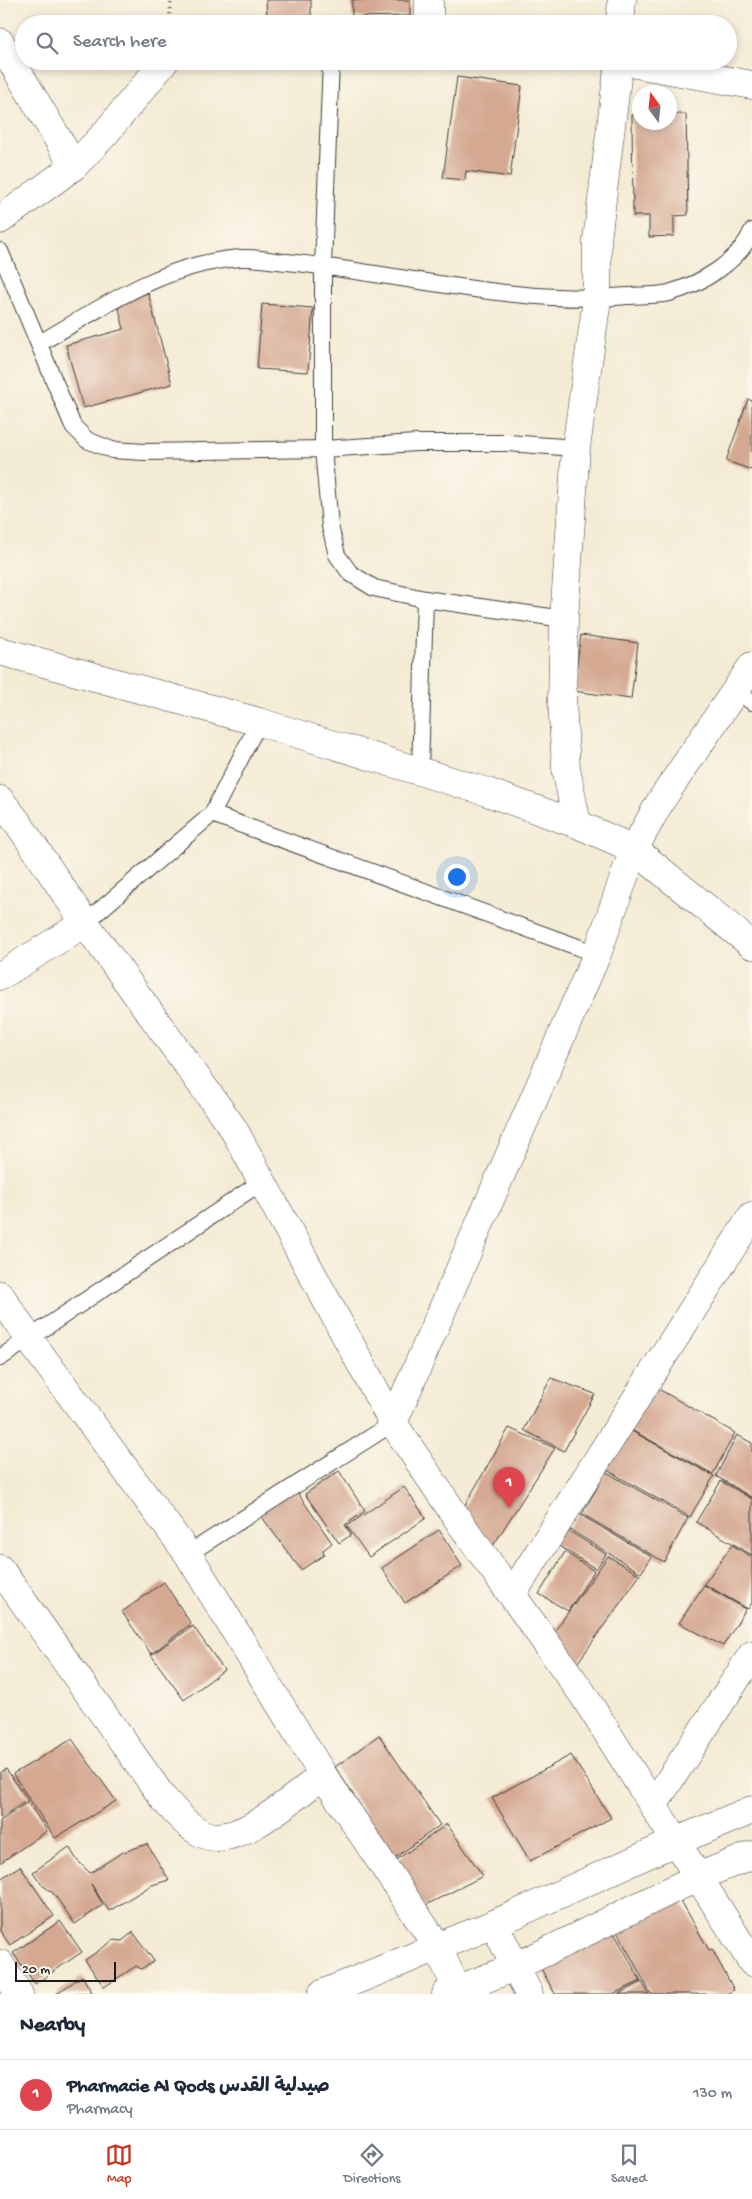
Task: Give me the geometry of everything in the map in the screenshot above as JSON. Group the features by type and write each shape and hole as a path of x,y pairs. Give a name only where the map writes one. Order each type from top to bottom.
{"street":[{"path":"428,15 429,0"},
{"path":"621,15 622,0"},
{"path":"0,42 15,67"},
{"path":"17,70 74,166"},
{"path":"0,220 74,166 103,136 158,70"},
{"path":"576,824 566,768 563,710 564,619 576,448 597,299 597,240 618,70"},
{"path":"669,70 752,85"},
{"path":"0,651 259,722 420,771 576,824 634,848 752,945"},
{"path":"393,1422 597,954 634,848 660,802 744,696 752,666"},
{"path":"0,800 18,823 85,923 233,1128 393,1422 461,1524 512,1593 654,1804 752,1962"},
{"path":"0,976 85,923"},
{"path":"512,1593 752,1216"},
{"path":"0,1294 29,1338 188,1554 323,1775 437,1946 451,1992 515,1967 698,1877 752,1855"},
{"path":"0,1569 162,1798 190,1826 203,1834 220,1838 246,1831 323,1775"},
{"path":"654,1804 752,1656"},
{"path":"322,1994 494,1924 677,1841 752,1810"},
{"path":"494,1924 529,1994"},
{"path":"0,1964 19,1994"}],"lane":[{"path":"331,70 323,266 322,449 330,526 337,555 350,573 374,588 426,599 564,619"},
{"path":"40,343 114,299 162,275 204,262 243,258 323,266 542,296 597,299 669,293 704,278 730,263 747,242 752,231"},
{"path":"0,251 73,426 88,440 112,450 145,452 322,449 444,443 508,443 576,448"},
{"path":"420,771 426,599"},
{"path":"85,923 212,814 259,722"},
{"path":"212,814 597,954"},
{"path":"0,1358 263,1181"},
{"path":"188,1554 393,1422"}],"path":[{"path":"170,15 171,0"}],"building":[{"path":"266,0 311,0 311,15 267,15"},
{"path":"352,0 410,0 410,15 352,15"},
{"path":"457,77 522,86 510,177 466,171 465,180 443,178"},
{"path":"677,114 686,114 688,215 674,216 674,236 649,237 649,216 633,216 632,130 677,130"},
{"path":"148,293 172,384 83,408 66,345 124,329 117,301"},
{"path":"262,304 313,308 308,372 257,369"},
{"path":"748,399 752,401 752,470 726,461"},
{"path":"581,635 638,643 631,699 573,691"},
{"path":"551,1378 595,1394 564,1451 524,1430"},
{"path":"655,1387 735,1433 713,1474 629,1429"},
{"path":"509,1428 555,1448 491,1549 460,1514"},
{"path":"628,1429 714,1476 690,1517 607,1470"},
{"path":"737,1435 752,1443 752,1498 716,1476"},
{"path":"339,1471 365,1511 345,1525 351,1535 339,1543 305,1494"},
{"path":"606,1472 688,1518 664,1562 582,1514"},
{"path":"721,1481 752,1499 752,1555 696,1522"},
{"path":"404,1487 426,1518 369,1557 347,1526"},
{"path":"295,1489 332,1543 323,1550 324,1555 301,1570 259,1513"},
{"path":"579,1514 652,1557 641,1573 569,1529"},
{"path":"564,1528 606,1554 596,1569 554,1543"},
{"path":"439,1530 462,1566 405,1603 382,1568"},
{"path":"732,1545 752,1557 752,1603 748,1609 704,1584"},
{"path":"565,1552 594,1571 568,1611 539,1594"},
{"path":"608,1556 640,1575 576,1665 554,1632"},
{"path":"164,1582 191,1624 151,1654 122,1612"},
{"path":"704,1585 746,1609 723,1646 679,1623"},
{"path":"193,1626 224,1670 184,1700 151,1655"},
{"path":"379,1735 440,1825 395,1858 335,1767"},
{"path":"72,1739 116,1801 55,1838 13,1774"},
{"path":"571,1755 611,1818 530,1861 492,1798"},
{"path":"6,1769 28,1800 0,1818 0,1773"},
{"path":"28,1802 47,1831 0,1863 0,1821"},
{"path":"447,1824 483,1876 424,1906 395,1861"},
{"path":"147,1844 169,1880 152,1885 109,1911 91,1884 103,1905 75,1924 53,1893 42,1885 33,1872 69,1847 77,1860 90,1873 121,1853"},
{"path":"20,1866 54,1916 10,1945 0,1931 0,1879"},
{"path":"680,1899 709,1950 712,1949 734,1990 726,1994 651,1994 615,1928"},
{"path":"60,1921 82,1952 35,1984 13,1953"},
{"path":"612,1929 641,1981 613,1994 555,1994 538,1963"},
{"path":"133,1932 154,1961 141,1969 136,1966 104,1987 85,1960 114,1940 122,1941"},
{"path":"82,1976 93,1994 56,1994"},
{"path":"642,1982 649,1994 618,1994"}],"place":[{"name":"Pharmacie Al Qods صيدلية القدس","path":"509,1508"}]}
